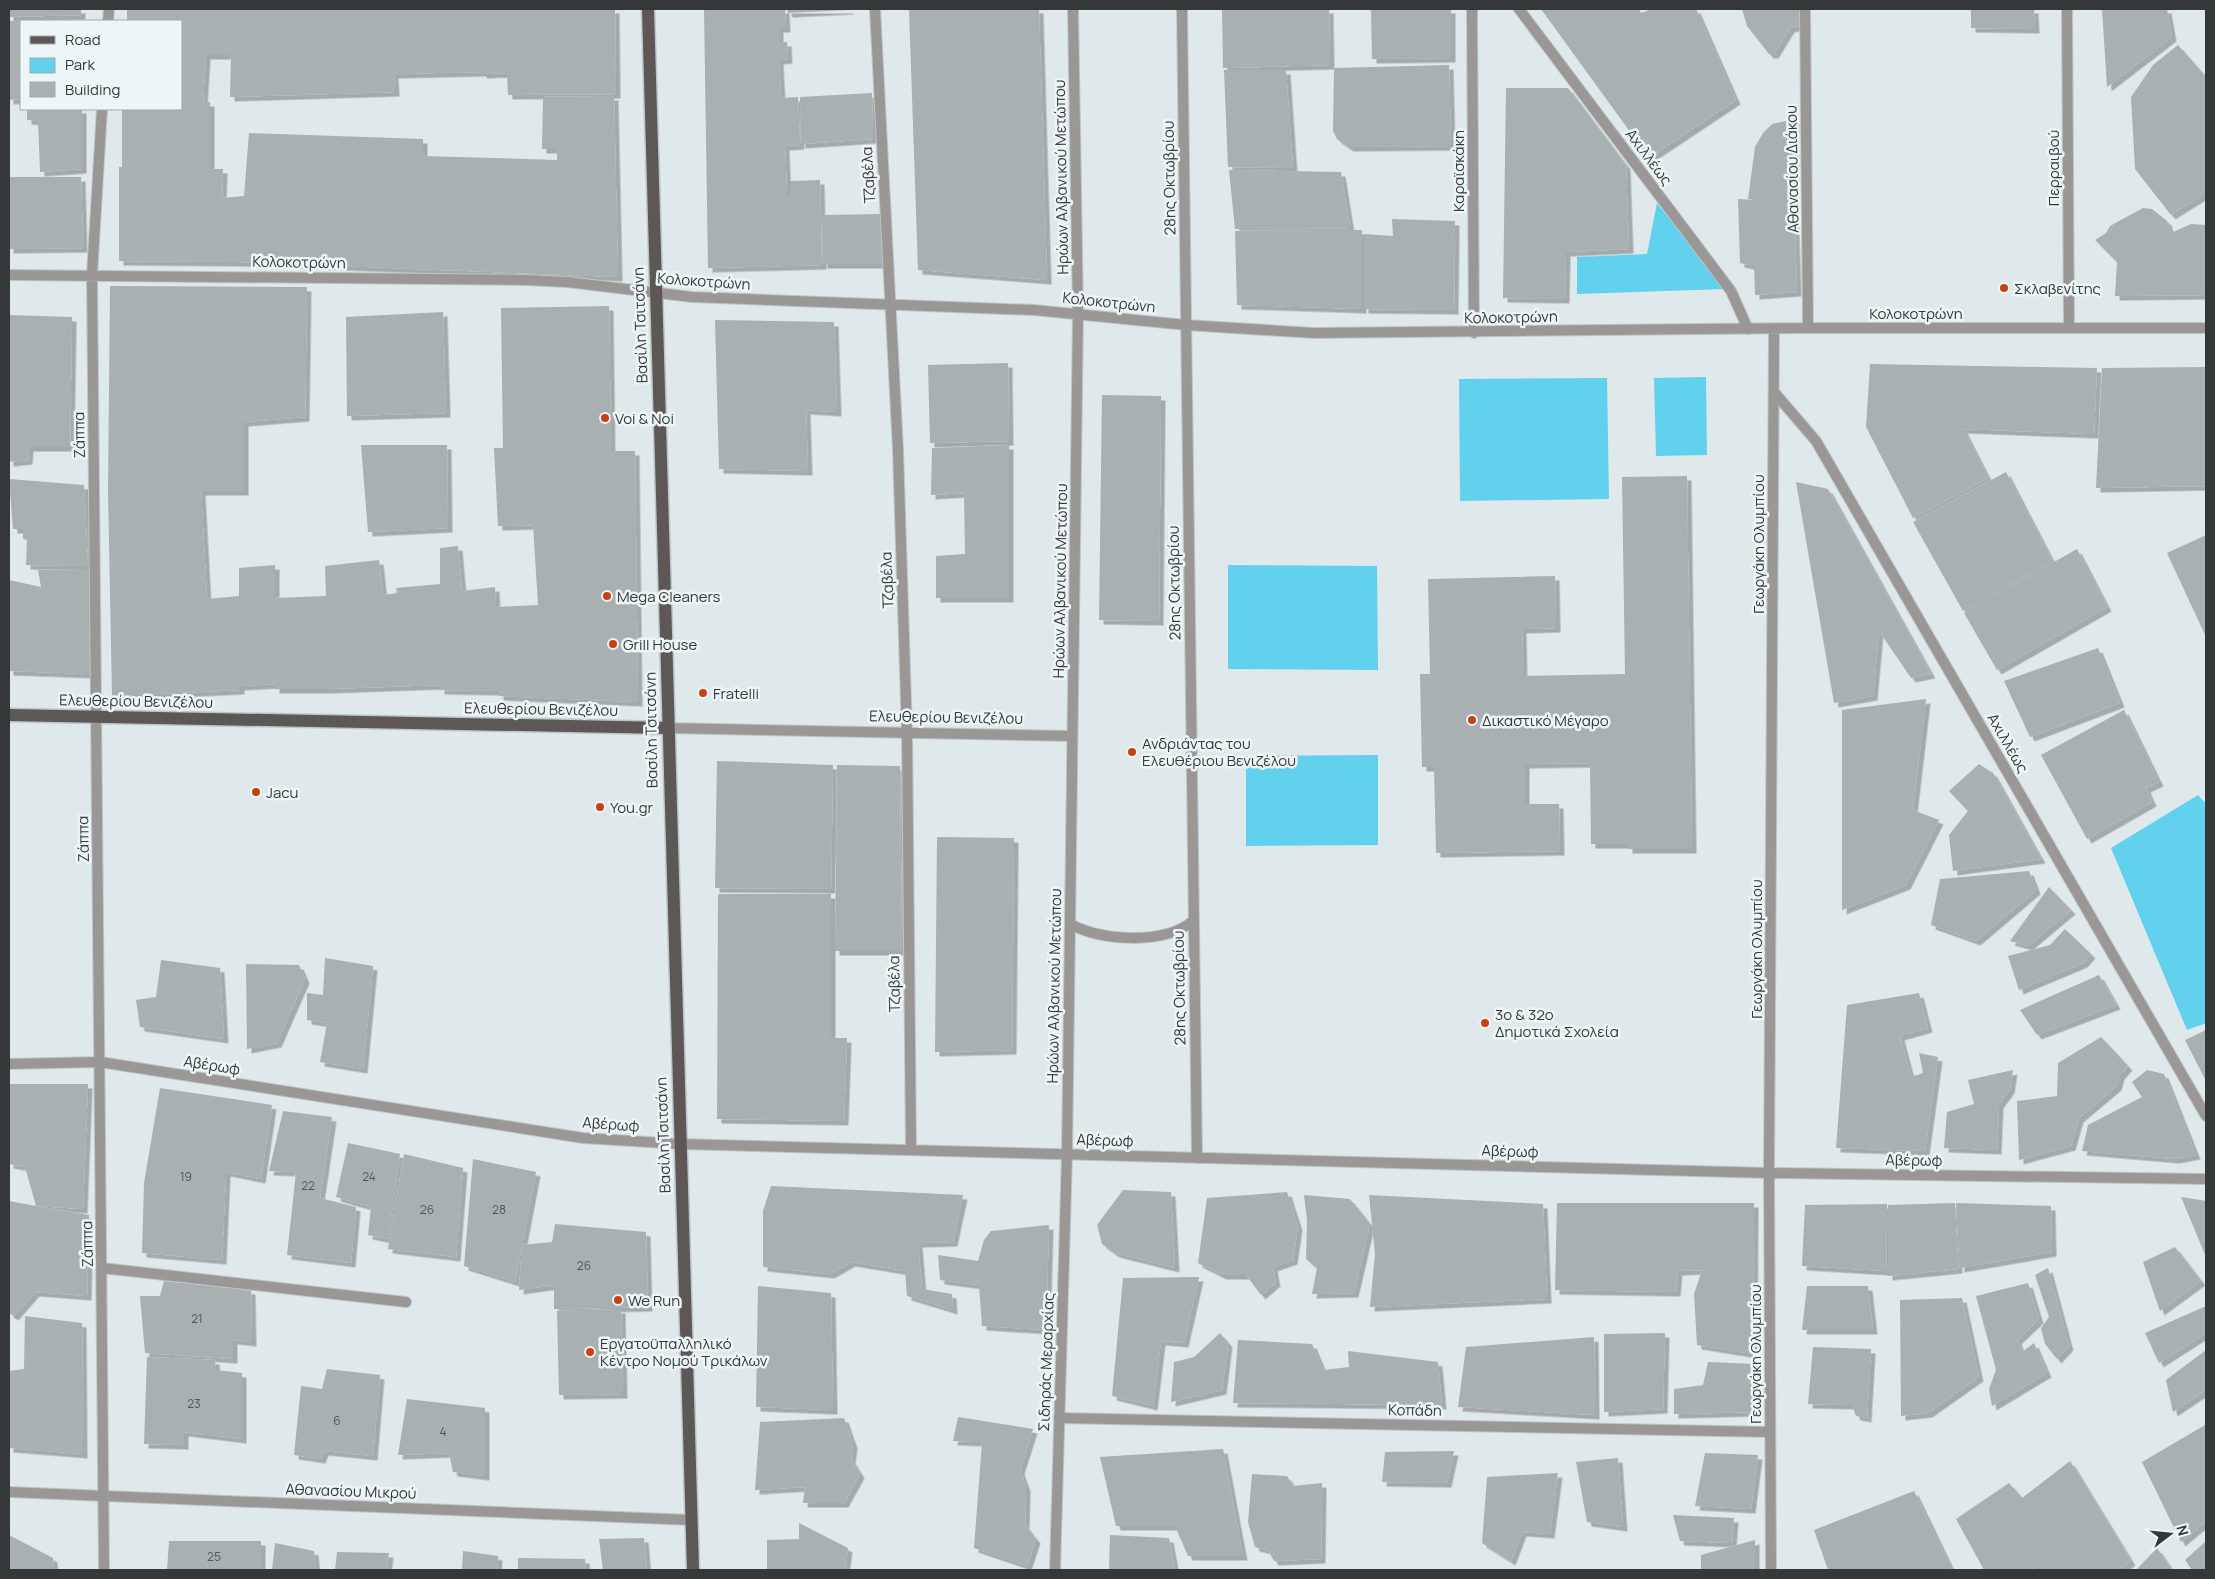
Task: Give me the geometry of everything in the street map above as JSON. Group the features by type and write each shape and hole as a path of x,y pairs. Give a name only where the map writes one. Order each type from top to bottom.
{"main road":[{"name":"Βασίλη Τσιτσάνη","path":"648,9 667,728 693,1570"},
{"name":"Ελευθερίου Βενιζέλου","path":"9,714 667,728"}],"street":[{"name":"Τζαβέλα","path":"875,9 898,450 907,733 911,1150"},
{"name":"Ηρώων Αλβανικού Μετώπου","path":"1067,1154 1078,313 1073,9"},
{"name":"28ης Οκτωβρίου","path":"1182,9 1196,1158"},
{"name":"Καραϊσκάκη","path":"1472,9 1474,333"},
{"name":"Αχιλλέως","path":"1518,9 1731,290 1748,329"},
{"name":"Αθανασίου Διάκου","path":"1805,9 1808,328"},
{"name":"Περραιβού","path":"2067,9 2069,327"},
{"name":"Ζάππα","path":"102,110 92,276 105,1495 104,1570"},
{"name":"Κολοκοτρώνη","path":"9,275 525,280 567,282 701,298 890,304 1078,313 1186,325 1304,332 1474,333 1808,328 2206,328"},
{"name":"Γεωργάκη Ολυμπίου","path":"1770,1570 1769,1173 1774,329"},
{"name":"Αχιλλέως","path":"1774,392 1816,441 2206,1116"},
{"name":"Ελευθερίου Βενιζέλου","path":"667,728 1072,736"},
{"path":"1070,924 1102,936 1136,938 1174,931 1193,921"},
{"name":"Αβέρωφ","path":"9,1064 100,1062 583,1138 680,1144 1769,1173 2206,1179"},
{"name":"Σιδηράς Μεραρχίας","path":"1055,1570 1067,1154"},
{"path":"102,1268 406,1302"},
{"name":"Κοπάδη","path":"1059,1418 1770,1432"},
{"name":"Αθανασίου Μικρού","path":"9,1492 691,1520"}],"green space":[{"path":"1657,203 1725,289 1577,294 1577,257 1647,254"},
{"path":"1706,377 1707,455 1656,456 1654,378"},
{"path":"1607,378 1609,499 1460,501 1459,379"},
{"path":"1228,565 1377,566 1378,670 1228,669"},
{"path":"1378,755 1378,845 1246,846 1246,756"},
{"path":"2198,795 2206,804 2206,1023 2187,1030 2111,848"}],"building":[{"path":"9,9 81,9 81,15 9,17"},
{"path":"127,9 615,9 616,94 508,95 507,73 482,74 482,72 394,74 395,92 230,97 231,55 206,55 203,102 210,102 210,169 223,169 222,198 244,196 249,133 423,139 423,156 557,160 557,149 542,149 543,97 614,96 618,277 239,262 119,261 119,167 122,167 122,110 182,110 182,20 127,20"},
{"path":"704,9 785,9 786,28 779,28 779,42 787,42 788,59 779,60 781,98 798,97 800,145 785,146 787,197 790,198 790,181 820,180 822,265 708,268"},
{"path":"787,9 849,9 849,10 788,13"},
{"path":"909,9 1039,9 1047,280 918,270"},
{"path":"1222,9 1329,9 1330,65 1223,68"},
{"path":"1371,9 1451,9 1451,58 1372,59"},
{"path":"1541,9 1639,9 1641,13 1652,9 1696,9 1736,100 1649,158"},
{"path":"1742,9 1803,9 1803,25 1790,28 1774,54 1769,54 1747,26"},
{"path":"1971,9 2034,9 2035,29 1971,28"},
{"path":"2102,9 2167,9 2172,37 2107,87"},
{"path":"9,21 20,21 20,99 9,100"},
{"path":"2178,45 2206,77 2206,193 2171,215 2135,169 2131,97 2153,65"},
{"path":"1449,65 1451,146 1349,147 1337,139 1333,131 1334,68"},
{"path":"1224,70 1286,70 1293,168 1228,167"},
{"path":"1506,88 1568,88 1626,165 1629,249 1566,252 1565,299 1503,298"},
{"path":"872,93 873,139 801,144 800,97"},
{"path":"27,110 82,110 82,169 40,172 38,121 27,120"},
{"path":"1795,119 1794,203 1797,292 1755,295 1754,266 1740,263 1738,199 1755,200 1748,199 1755,147 1763,133 1772,124"},
{"path":"1229,170 1341,172 1350,228 1235,229"},
{"path":"9,177 81,177 83,248 9,249"},
{"path":"2143,208 2152,209 2167,221 2171,233 2191,224 2206,225 2206,295 2115,296 2117,262 2095,240 2106,233 2110,226"},
{"path":"882,214 884,264 823,264 822,215"},
{"path":"1392,219 1455,221 1454,310 1364,309 1364,234 1393,236"},
{"path":"1362,230 1362,309 1237,305 1235,231"},
{"path":"110,286 307,287 305,417 244,422 244,491 201,491 207,599 239,596 239,568 275,565 275,598 326,596 325,566 379,560 383,595 397,593 396,588 440,584 440,548 458,546 462,591 495,587 496,607 538,605 533,525 498,526 494,448 503,448 501,308 609,306 611,451 635,451 638,702 499,696 499,691 440,690 440,685 275,689 275,684 240,686 240,690 112,696 108,491"},
{"path":"443,312 446,413 347,416 346,317"},
{"path":"9,315 72,317 70,447 29,447 28,460 9,462"},
{"path":"715,320 834,322 837,412 806,410 808,471 719,469"},
{"path":"1008,363 1009,441 930,443 928,365"},
{"path":"1870,364 2097,368 2094,434 1963,429 1988,478 1913,518 1866,427"},
{"path":"2206,367 2206,486 2096,488 2102,368"},
{"path":"1102,395 1161,396 1159,621 1099,620"},
{"path":"361,445 447,445 448,528 368,532"},
{"path":"1009,445 1009,598 936,598 936,556 965,554 964,493 931,495 932,448"},
{"path":"2006,472 2052,561 1963,611 1913,522"},
{"path":"1687,476 1692,849 1628,849 1628,844 1591,844 1590,763 1525,764 1525,804 1559,804 1560,851 1436,853 1434,767 1422,767 1420,674 1430,674 1428,579 1555,576 1556,628 1522,629 1523,676 1625,674 1622,477"},
{"path":"9,479 84,485 88,566 26,565 27,540 23,539 23,529 13,529"},
{"path":"1796,482 1828,489 1931,674 1911,678 1879,631 1873,696 1834,703"},
{"path":"2206,535 2206,637 2167,553"},
{"path":"2077,549 2107,607 1997,670 1964,613"},
{"path":"38,570 89,570 91,674 9,671 9,580 41,587"},
{"path":"2098,648 2120,703 2030,737 2004,681"},
{"path":"1926,699 1913,810 1939,820 1906,885 1842,910 1842,710"},
{"path":"2124,710 2159,782 2146,788 2152,802 2087,839 2041,755"},
{"path":"717,761 833,765 831,889 715,888"},
{"path":"1979,764 1993,773 2041,859 1953,871 1949,835 1968,811 1949,791"},
{"path":"837,765 900,766 902,951 835,951"},
{"path":"937,837 1014,838 1012,1050 935,1052"},
{"path":"2029,871 2036,890 1976,941 1931,925 1940,879"},
{"path":"2049,887 2071,910 2028,946 2010,941"},
{"path":"718,894 831,894 831,1038 847,1038 844,1121 717,1119"},
{"path":"2065,929 2091,954 2083,963 2019,990 2008,956 2050,945"},
{"path":"325,958 373,966 363,1069 320,1062 327,1023 307,1020 307,993 323,995"},
{"path":"161,960 220,968 224,1039 140,1027 136,1000 156,997"},
{"path":"246,964 299,965 305,979 277,1043 247,1049"},
{"path":"2099,975 2116,1005 2037,1035 2020,1010"},
{"path":"1919,993 1928,1028 1900,1036 1911,1077 1923,1073 1919,1053 1938,1057 1925,1151 1836,1148 1847,1005"},
{"path":"2206,1030 2206,1081 2185,1040"},
{"path":"2101,1037 2128,1066 2120,1075 2117,1086 2079,1118 2071,1146 2019,1160 2017,1101 2057,1096 2058,1063"},
{"path":"2013,1070 2010,1089 1999,1104 1997,1150 1944,1148 1947,1112 1974,1104 1968,1080"},
{"path":"2147,1070 2164,1074 2196,1155 2175,1159 2082,1151 2088,1125 2142,1097 2132,1082"},
{"path":"9,1084 88,1084 83,1209 36,1206 25,1167 9,1164"},
{"path":"160,1088 272,1105 261,1179 226,1172 222,1260 142,1253 144,1183"},
{"path":"283,1111 332,1117 320,1198 356,1207 351,1263 287,1255 296,1172 269,1171"},
{"path":"348,1143 400,1154 388,1239 368,1235 371,1207 336,1197"},
{"path":"404,1154 463,1168 456,1257 388,1249"},
{"path":"473,1159 536,1172 515,1282 464,1266"},
{"path":"771,1186 963,1195 953,1242 918,1243 922,1289 952,1294 953,1310 907,1296 905,1271 851,1262 830,1274 763,1267 763,1211"},
{"path":"1123,1190 1171,1192 1175,1268 1115,1253 1102,1244 1097,1225"},
{"path":"1287,1192 1298,1226 1293,1260 1273,1267 1276,1282 1261,1295 1246,1275 1222,1275 1198,1263 1207,1198"},
{"path":"1304,1195 1350,1199 1370,1224 1354,1293 1312,1294 1317,1268 1306,1259 1307,1220"},
{"path":"1369,1195 1543,1204 1547,1299 1370,1307 1375,1254"},
{"path":"2181,1197 2206,1201 2206,1257"},
{"path":"9,1201 89,1215 87,1296 35,1292 14,1316 9,1313"},
{"path":"1557,1203 1754,1203 1753,1354 1697,1345 1694,1294 1702,1270 1678,1271 1676,1292 1555,1290"},
{"path":"1955,1203 1958,1269 1888,1276 1888,1205"},
{"path":"1956,1203 2051,1206 2052,1252 1960,1268"},
{"path":"1887,1204 1886,1271 1802,1266 1805,1205"},
{"path":"555,1224 646,1232 648,1307 554,1309 554,1285 519,1290 522,1245 552,1242"},
{"path":"1049,1225 1046,1330 982,1326 979,1285 940,1280 938,1255 978,1261 984,1240 991,1231"},
{"path":"2175,1247 2201,1281 2160,1311 2143,1262"},
{"path":"2048,1268 2069,1346 2057,1359 2045,1344 2041,1328 2049,1317 2035,1275"},
{"path":"1199,1277 1184,1343 1161,1341 1153,1406 1112,1396 1123,1278"},
{"path":"164,1281 251,1290 252,1342 233,1340 233,1359 145,1353 140,1296 160,1296"},
{"path":"2028,1283 2039,1319 2017,1340 2022,1352 2034,1343 2047,1373 1992,1406 1989,1389 1996,1370 1976,1296"},
{"path":"758,1286 831,1293 833,1410 756,1407"},
{"path":"1807,1286 1868,1286 1873,1330 1802,1330"},
{"path":"1962,1298 1979,1377 1928,1413 1901,1416 1900,1300"},
{"path":"2206,1306 2206,1333 2159,1363 2145,1333"},
{"name":"Εργατοϋπαλληλικό Κέντρο Νομού Τρικάλων","path":"621,1309 623,1394 559,1395 557,1311"},
{"path":"25,1316 82,1323 83,1454 9,1448 9,1371 24,1369"},
{"path":"1220,1333 1228,1343 1222,1390 1171,1402 1174,1362 1194,1357"},
{"path":"1665,1333 1663,1409 1604,1412 1604,1334"},
{"path":"1594,1337 1595,1415 1458,1407 1466,1347"},
{"path":"1238,1340 1312,1344 1323,1370 1349,1367 1348,1351 1438,1362 1442,1405 1233,1403"},
{"path":"1813,1347 1871,1349 1867,1418 1856,1416 1852,1405 1808,1404"},
{"path":"2206,1350 2206,1390 2173,1412 2166,1380"},
{"path":"147,1357 215,1360 216,1370 242,1373 242,1439 184,1432 184,1445 144,1444"},
{"path":"1708,1362 1754,1364 1755,1412 1674,1414 1674,1389 1703,1385"},
{"path":"327,1369 380,1375 373,1456 324,1451 321,1459 294,1455 301,1386 322,1389"},
{"path":"407,1399 485,1408 485,1476 453,1472 449,1453 398,1455"},
{"path":"958,1417 1033,1429 1020,1470 1026,1487 1025,1525 1036,1539 1027,1566 974,1548 982,1442 953,1441"},
{"path":"844,1418 853,1444 851,1459 860,1474 844,1503 803,1503 805,1487 755,1490 760,1422"},
{"path":"2205,1425 2206,1521 2181,1542 2142,1462"},
{"path":"1223,1449 1243,1556 1188,1556 1175,1526 1116,1526 1100,1457"},
{"path":"1454,1451 1447,1483 1382,1482 1385,1452"},
{"path":"1705,1453 1758,1455 1751,1509 1695,1506"},
{"path":"1618,1458 1623,1527 1587,1522 1576,1462"},
{"path":"2070,1461 2131,1561 2119,1570 2044,1570 2042,1565 2031,1570 1984,1570 1956,1519 2009,1483 2022,1498"},
{"path":"1558,1473 1550,1534 1522,1532 1511,1561 1482,1543 1487,1477"},
{"path":"1252,1474 1287,1476 1293,1486 1322,1483 1321,1559 1274,1561 1268,1550 1255,1547 1248,1522"},
{"path":"1914,1491 1952,1570 1828,1570 1814,1530"},
{"path":"1673,1515 1734,1518 1732,1543 1680,1541"},
{"path":"799,1523 848,1548 845,1570 767,1570 767,1540 799,1539"},
{"path":"9,1535 53,1558 54,1570 9,1570"},
{"path":"1110,1535 1169,1538 1175,1570 1109,1570"},
{"path":"644,1538 647,1570 603,1570 599,1539"},
{"path":"1755,1540 1755,1570 1701,1570 1701,1555"},
{"path":"169,1541 261,1541 261,1570 167,1570"},
{"path":"2206,1541 2206,1570 2192,1570 2185,1560"},
{"path":"275,1543 314,1551 316,1570 272,1570"},
{"path":"2157,1548 2172,1570 2136,1570"},
{"path":"463,1551 498,1556 497,1570 462,1570"},
{"path":"337,1552 389,1553 387,1570 335,1570"},
{"path":"518,1558 585,1559 586,1570 518,1570"}],"place":[{"name":"Σκλαβενίτης","path":"2004,288"},
{"name":"Voi & Noi","path":"605,418"},
{"name":"Mega Cleaners","path":"607,596"},
{"name":"Grill House","path":"613,644"},
{"name":"Fratelli","path":"703,693"},
{"name":"Δικαστικό Μέγαρο","path":"1472,720"},
{"name":"Ανδριάντας του Ελευθέριου Βενιζέλου","path":"1132,752"},
{"name":"Jacu","path":"256,792"},
{"name":"You.gr","path":"600,807"},
{"name":"3ο & 32ο Δημοτικά Σχολεία","path":"1485,1023"},
{"name":"We Run","path":"618,1300"},
{"name":"Εργατοϋπαλληλικό Κέντρο Νομού Τρικάλων","path":"590,1352"}]}
